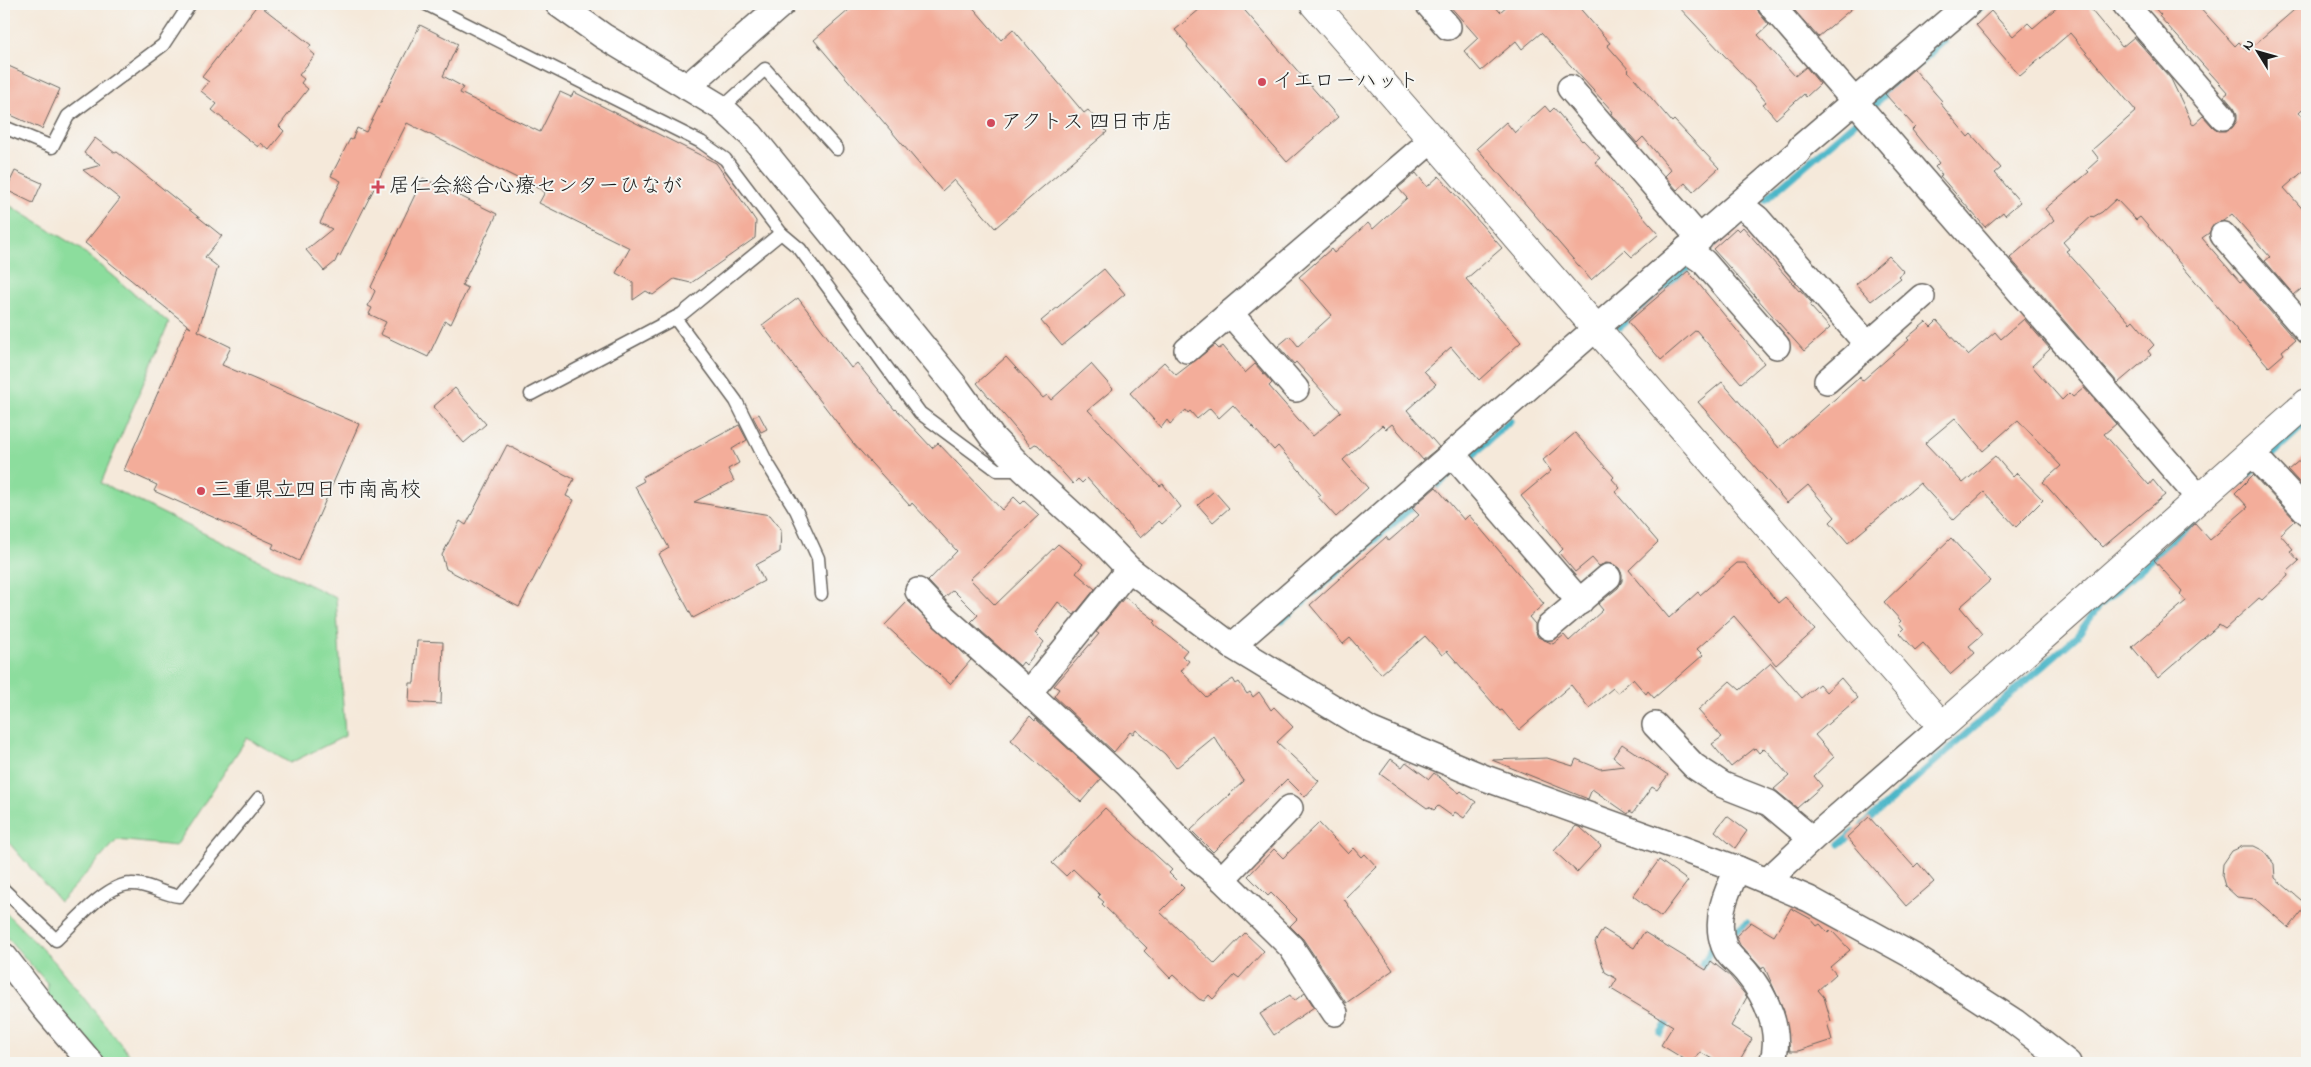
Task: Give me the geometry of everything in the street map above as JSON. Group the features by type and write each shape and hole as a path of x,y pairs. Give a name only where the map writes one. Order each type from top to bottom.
{"street":[{"path":"558,4 603,36 722,108 751,135 956,387 992,437 1024,470 1105,544 1129,569 1232,646 1370,730 1494,782 1738,869 1809,899 1913,956 2009,1018 2068,1063"},
{"path":"687,87 782,4"},
{"path":"1314,4 1942,726"},
{"path":"1428,4 1448,27"},
{"path":"1770,4 2199,498"},
{"path":"1232,646 1454,455 1596,327 1798,152 1801,147 1968,4"},
{"path":"2125,4 2223,116"},
{"path":"1570,88 1693,244 1704,262 1777,346"},
{"path":"1188,350 1433,139"},
{"path":"1739,204 1757,218 1867,344"},
{"path":"2223,235 2307,331"},
{"path":"1827,381 1922,296"},
{"path":"1230,313 1296,389"},
{"path":"1767,881 1812,839 2307,403"},
{"path":"2251,452 2307,512"},
{"path":"1454,455 1580,602"},
{"path":"1028,693 1129,569"},
{"path":"1550,627 1608,577"},
{"path":"918,591 937,611 1126,783 1197,858 1222,879 1291,947 1335,1013"},
{"path":"1655,725 1694,766 1723,785 1769,804 1812,839"},
{"path":"1222,879 1290,808"},
{"path":"1738,869 1726,892 1722,915 1723,945 1766,1000 1774,1029 1776,1052 1772,1063"},
{"path":"4,956 90,1063"}],"lane":[{"path":"4,126 52,147 68,116 163,45 190,4"},
{"path":"426,4 701,142 726,159 781,233 800,249 920,413 997,470 1024,470"},
{"path":"722,108 765,69 837,149"},
{"path":"531,394 675,318 781,233"},
{"path":"675,318 736,401 766,461 796,510 818,558 821,594"},
{"path":"4,890 56,940 100,898 117,888 131,883 167,895 179,896 259,798"}],"green space":[{"path":"4,202 79,248 169,323 101,483 336,598 345,736 290,763 247,738 176,846 117,840 60,902 4,837"},
{"path":"4,911 54,961 136,1063 104,1063 47,998 48,984 4,934"}],"building":[{"path":"258,4 311,45 308,49 315,55 299,75 304,79 301,83 308,89 279,126 284,131 269,150 261,143 258,147 212,110 217,104 201,91 209,82 202,77"},
{"name":"アクトス 四日市店","path":"856,4 970,4 1001,40 1013,29 1084,113 1088,110 1107,132 995,228 954,180 942,191 814,40"},
{"name":"イエローハット","path":"1206,4 1239,4 1338,117 1287,162 1187,47 1188,45 1175,30"},
{"path":"1448,4 1493,4 1500,12 1509,4 1576,4 1610,43 1607,45 1628,71 1672,122 1674,120 1719,168 1693,192 1685,183 1677,190 1665,176 1671,170 1643,137 1637,143 1611,113 1613,112 1541,33 1522,49 1516,41 1481,71 1464,51 1478,38"},
{"path":"1676,4 1756,4 1759,13 1769,25 1758,35 1795,76 1806,67 1820,84 1806,97 1804,94 1776,119 1763,104 1766,102 1753,86"},
{"path":"1789,4 1857,4 1818,37"},
{"path":"2061,4 2086,4 2122,47 2134,37 2171,79 2193,125 2203,116 2213,127 2219,131 2225,131 2232,128 2237,121 2237,114 2234,108 2224,96 2228,93 2159,16 2161,15 2151,4 2197,4 2235,46 2239,42 2247,51 2301,4 2307,4 2307,105 2299,113 2307,123 2307,168 2284,188 2307,214 2307,284 2294,295 2265,261 2270,257 2232,214 2223,221 2214,224 2209,233 2202,238 2240,282 2243,280 2295,340 2282,351 2284,354 2269,367 2140,217 2136,220 2116,199 2102,212 2092,216 2063,242 2069,249 2066,251 2130,323 2133,320 2154,345 2148,351 2151,355 2118,383 2010,258 2054,220 2045,209 2089,172 2087,170 2099,159 2092,150 2136,111 2070,33 2020,76 1976,25 1991,11 2013,36 2028,23 2033,28"},
{"path":"420,25 458,44 443,76 463,87 460,93 540,132 560,92 571,97 574,92 716,163 756,221 755,238 691,283 674,279 653,295 646,291 633,300 633,282 616,273 630,248 539,203 545,192 407,123 340,256 338,255 335,262 324,271 306,250 332,229 320,223 341,181 331,176 357,128 366,132"},
{"path":"4,64 60,89 42,129 4,112"},
{"path":"1914,69 1942,101 1940,103 1968,137 1971,134 2001,168 1995,173 2020,202 2005,215 2003,212 1985,227 1940,176 1942,175 1935,167 1939,163 1912,130 1915,127 1885,94"},
{"path":"1545,106 1550,112 1554,108 1582,141 1600,158 1595,162 1659,234 1632,257 1625,250 1591,280 1477,148 1506,122 1515,133"},
{"path":"95,138 115,153 117,152 222,236 205,257 218,267 198,331 231,347 222,365 359,424 299,561 272,548 274,544 154,491 157,485 124,470 187,326 191,328 85,243 120,199 83,170 101,165 84,153"},
{"path":"15,171 42,183 33,203 6,190"},
{"path":"1416,173 1427,187 1439,176 1502,248 1466,279 1521,342 1479,380 1451,347 1424,371 1436,384 1407,410 1439,447 1423,460 1392,424 1386,429 1382,425 1343,460 1368,488 1336,517 1318,497 1321,495 1278,446 1274,450 1233,405 1219,418 1210,408 1197,419 1190,411 1188,413 1186,410 1170,424 1167,420 1161,428 1130,393 1164,362 1176,375 1215,345 1219,349 1223,346 1245,373 1255,364 1272,383 1269,386 1313,436 1341,412 1296,362 1294,364 1278,346 1290,336 1298,346 1332,315 1299,277 1331,249 1334,253 1368,223 1373,229 1407,198 1398,188"},
{"path":"423,178 497,214 462,285 468,288 451,324 445,321 428,357 380,334 386,322 369,314 372,308 368,306 375,291 371,287"},
{"path":"1743,227 1799,291 1812,303 1810,306 1830,328 1804,351 1713,249 1736,228 1739,231"},
{"path":"1889,256 1904,272 1899,276 1901,278 1871,301 1856,284"},
{"path":"1104,269 1125,294 1062,346 1041,321"},
{"path":"1688,271 1764,363 1741,383 1696,330 1661,360 1628,322"},
{"path":"798,298 851,368 857,363 895,410 932,448 938,443 1002,510 1014,497 1021,504 1024,501 1039,515 970,579 995,605 1058,544 1083,564 1076,573 1095,589 1074,615 1058,602 1035,633 1044,642 1026,665 1023,662 1020,666 971,622 978,615 953,590 944,598 928,581 957,551 912,503 910,506 852,442 762,325"},
{"path":"2024,319 2050,349 2032,366 2062,400 2069,393 2073,397 2084,388 2116,424 2104,434 2149,485 2153,480 2165,495 2103,547 2094,540 2043,482 2061,466 2018,420 1983,451 1955,418 1925,443 1963,483 1995,456 2013,477 2017,473 2043,500 2016,527 1984,492 1954,520 1920,483 1848,543 1830,522 1835,517 1808,485 1787,503 1698,402 1722,382 1779,448 1860,377 1862,381 1909,340 1907,338 1926,322 1931,327 1937,321 1968,355 1995,332 2001,339"},
{"path":"1006,357 1043,398 1047,395 1051,400 1091,364 1113,389 1088,410 1160,486 1163,484 1181,507 1162,524 1159,521 1140,538 1087,478 1082,483 1078,479 1073,484 1038,445 1035,444 1031,447 977,383"},
{"path":"455,388 486,424 464,443 433,407"},
{"path":"759,414 767,429 761,432 753,417"},
{"path":"739,425 747,440 732,449 739,463 728,469 734,481 694,502 770,515 781,529 780,552 756,565 764,581 693,618 659,554 669,548 635,486 644,481 642,477"},
{"path":"1575,433 1614,477 1612,479 1620,488 1615,492 1658,542 1629,570 1669,618 1698,592 1700,595 1737,563 1745,563 1778,603 1785,597 1815,630 1776,665 1734,616 1697,649 1703,655 1654,698 1648,691 1646,694 1633,679 1617,693 1613,688 1589,708 1571,685 1519,730 1447,651 1442,655 1425,636 1381,674 1350,638 1343,644 1310,605 1386,537 1389,541 1419,515 1412,508 1436,487 1464,520 1469,515 1544,604 1529,617 1535,624 1538,637 1553,644 1564,635 1569,641 1603,610 1598,604 1618,588 1622,581 1622,574 1619,568 1613,564 1606,563 1599,566 1592,558 1575,572 1559,553 1563,549 1521,496 1551,471 1543,460"},
{"path":"507,445 574,479 566,496 574,500 519,607 446,569 442,555 460,521 466,525"},
{"path":"2307,454 2307,491 2288,470"},
{"path":"2253,475 2295,520 2280,534 2293,549 2290,551 2299,561 2287,572 2288,576 2262,600 2259,598 2225,629 2219,625 2158,678 2132,647 2186,601 2180,594 2182,591 2154,560 2195,523 2210,540 2248,507 2235,493"},
{"path":"1214,491 1229,508 1213,522 1198,505"},
{"path":"1951,538 1990,581 1960,607 1983,634 1969,646 1975,653 1951,674 1923,643 1915,650 1900,633 1904,629 1899,623 1901,621 1884,602"},
{"path":"1125,597 1156,621 1154,623 1156,626 1187,650 1182,656 1189,661 1181,671 1206,697 1233,679 1236,684 1239,682 1247,694 1250,692 1253,697 1259,692 1271,710 1274,707 1293,727 1277,742 1319,781 1305,797 1287,779 1213,852 1191,830 1244,781 1214,737 1176,768 1165,754 1136,730 1133,734 1130,732 1114,752 1054,696 1059,689 1054,686 1099,634 1096,632"},
{"path":"908,601 971,660 950,684 885,625"},
{"path":"417,641 443,642 441,704 409,702 410,683 414,683"},
{"path":"1771,663 1802,698 1819,684 1826,692 1841,678 1858,698 1815,735 1834,757 1814,776 1822,786 1797,808 1774,789 1789,776 1764,748 1759,753 1755,748 1731,767 1712,744 1722,737 1698,710 1730,681 1740,690"},
{"path":"1030,716 1035,721 1036,719 1101,779 1081,802 1011,740"},
{"path":"1622,744 1668,775 1657,790 1652,787 1633,813 1630,811 1628,814 1592,789 1588,799 1492,760 1547,758 1573,766 1576,759 1600,769 1624,766 1613,757"},
{"path":"1391,759 1402,767 1406,762 1429,779 1434,773 1459,793 1461,791 1476,802 1464,818 1455,812 1452,816 1438,806 1434,810 1429,807 1427,808 1380,774"},
{"path":"1105,808 1172,870 1169,873 1184,888 1160,912 1215,964 1245,933 1264,951 1239,978 1235,975 1213,999 1209,995 1204,1001 1199,999 1173,975 1170,978 1144,951 1147,948 1102,904 1104,902 1098,897 1100,895 1073,869 1066,876 1052,863"},
{"path":"1727,816 1747,831 1735,848 1715,831"},
{"path":"1869,817 1914,867 1918,863 1934,882 1906,906 1847,837"},
{"path":"1319,823 1348,854 1354,848 1362,857 1365,854 1377,867 1344,899 1393,970 1346,1003 1303,939 1290,926 1297,919 1271,893 1268,896 1248,876 1274,849 1283,858"},
{"path":"1576,826 1581,828 1601,846 1577,872 1554,851"},
{"path":"2243,846 2254,846 2264,851 2274,864 2275,878 2307,905 2289,928 2255,899 2237,897 2225,886 2222,876 2223,864 2232,851"},
{"path":"1659,860 1688,881 1661,917 1633,896"},
{"path":"1791,908 1811,919 1817,926 1820,924 1828,933 1831,930 1850,950 1830,967 1836,974 1818,990 1824,997 1831,1021 1827,1022 1832,1040 1798,1051 1790,1051 1784,1011 1764,966 1762,969 1740,945 1736,936 1751,922 1774,936"},
{"path":"1603,929 1634,948 1644,932 1706,970 1711,961 1730,976 1747,997 1731,1026 1752,1039 1738,1063 1719,1063 1700,1052 1693,1062 1689,1062 1661,1045 1673,1026 1611,989 1617,979 1605,972 1595,942"},
{"path":"1305,993 1314,1007 1274,1035 1260,1014 1290,995 1294,1001"}],"waterway":[{"path":"1974,13 1984,4"},
{"path":"1874,105 1944,41"},
{"path":"1765,200 1860,118"},
{"path":"1704,253 1736,226"},
{"path":"1620,327 1689,267"},
{"path":"1469,459 1510,421"},
{"path":"2269,457 2307,422"},
{"path":"1863,825 2077,636 2099,606 2253,470"},
{"path":"1281,621 1449,475"},
{"path":"1840,844 1855,832"},
{"path":"1733,933 1747,923"},
{"path":"1696,975 1713,947"},
{"path":"1661,1033 1671,1016"}],"place":[{"name":"イエローハット","path":"1262,82"},
{"name":"アクトス 四日市店","path":"991,123"},
{"name":"居仁会総合心療センターひなが","path":"378,187"},
{"name":"三重県立四日市南高校","path":"201,491"}]}
